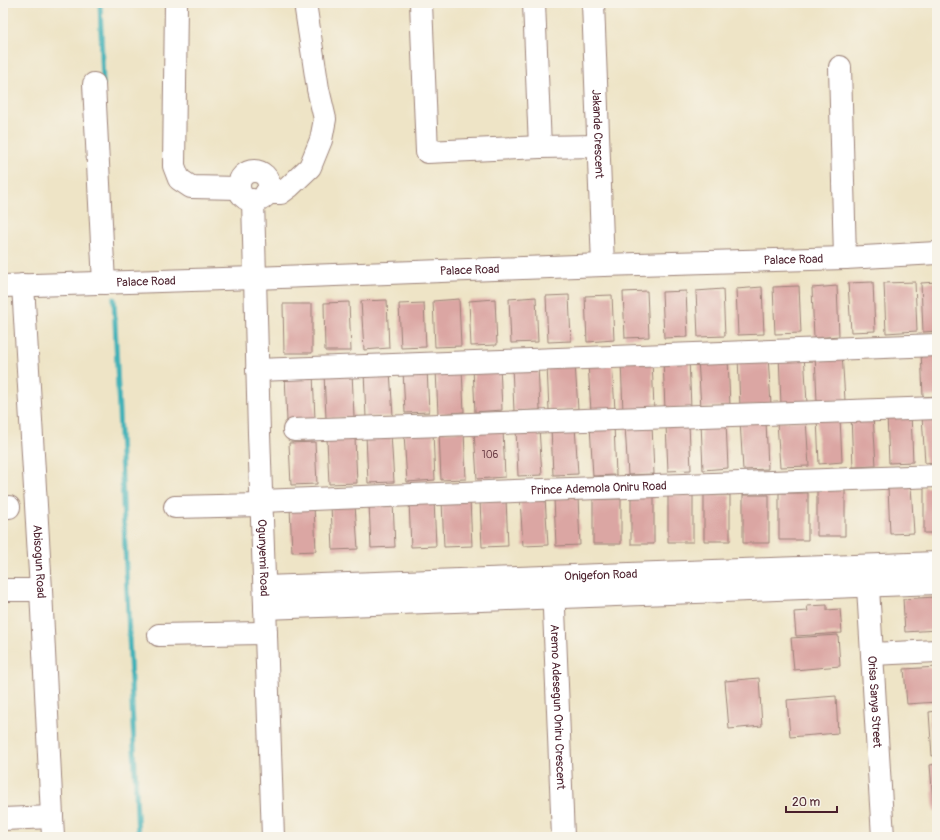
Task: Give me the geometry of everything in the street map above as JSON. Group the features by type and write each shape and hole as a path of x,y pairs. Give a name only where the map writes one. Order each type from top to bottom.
{"street":[{"path":"176,3 174,166 179,179 191,187 253,194 280,193 289,187 310,167 321,140 326,119 318,89 305,3"},
{"path":"421,3 427,152 598,146"},
{"path":"534,3 540,147"},
{"name":"Jakande Crescent","path":"593,3 603,265"},
{"path":"840,67 845,258"},
{"path":"94,84 104,283"},
{"name":"Ogunyemi Road","path":"253,194 255,248 254,278 273,837"},
{"name":"Palace Road","path":"13,286 845,258 937,253"},
{"name":"Abisogun Road","path":"13,286 41,590 52,827"},
{"path":"258,370 937,345"},
{"path":"294,430 937,408"},
{"name":"Prince Ademola Oniru Road","path":"175,507 514,491 937,476"},
{"name":"Onigefon Road","path":"867,576 937,563"},
{"name":"Onigefon Road","path":"265,598 867,576 937,583"},
{"name":"Orisa Sanya Street","path":"867,576 883,837"},
{"name":"Aremo Adesegun Oniru Crescent","path":"554,587 563,837"},
{"path":"3,590 41,590"},
{"path":"159,635 266,633"},
{"path":"872,654 937,651"},
{"path":"3,819 52,827"}],"building":[{"path":"873,282 875,331 851,332 848,283"},
{"path":"915,282 917,331 886,333 884,283"},
{"path":"937,282 937,331 923,332 921,283"},
{"path":"799,286 801,333 775,334 773,287"},
{"path":"837,286 839,336 814,338 812,288"},
{"path":"762,287 764,334 738,335 736,289"},
{"path":"723,289 725,336 698,337 696,291"},
{"path":"647,291 649,337 625,338 623,292"},
{"path":"686,291 688,337 664,338 662,292"},
{"path":"569,295 571,341 548,342 546,296"},
{"path":"612,295 614,340 587,342 585,296"},
{"path":"536,297 538,342 511,343 509,299"},
{"path":"459,299 461,346 435,347 433,301"},
{"path":"495,299 497,345 471,346 469,301"},
{"path":"387,300 389,348 364,350 361,301"},
{"path":"349,302 351,351 325,351 324,303"},
{"path":"424,303 426,347 401,348 399,304"},
{"path":"283,304 312,304 312,353 284,353"},
{"path":"937,349 937,396 923,397 921,350"},
{"path":"842,353 845,400 817,402 815,354"},
{"path":"804,354 807,403 781,404 779,355"},
{"path":"768,356 771,405 740,406 738,357"},
{"path":"689,358 691,408 665,409 663,359"},
{"path":"728,358 730,406 701,408 698,359"},
{"path":"652,359 654,410 623,412 621,361"},
{"path":"612,362 615,410 591,412 588,363"},
{"path":"575,364 578,409 549,410 547,365"},
{"path":"500,365 502,410 475,412 473,367"},
{"path":"538,365 540,410 514,411 512,366"},
{"path":"427,369 429,412 405,413 403,370"},
{"path":"462,369 464,412 438,414 436,370"},
{"path":"390,371 393,416 366,417 364,372"},
{"path":"352,372 354,417 326,418 324,373"},
{"path":"313,374 315,419 287,421 285,375"},
{"path":"911,413 913,462 889,463 887,414"},
{"path":"873,414 876,466 853,467 851,415"},
{"path":"937,415 937,462 925,463 922,416"},
{"path":"840,417 842,462 819,464 817,418"},
{"path":"766,420 768,469 743,470 740,421"},
{"path":"806,420 809,466 780,467 777,422"},
{"path":"726,422 728,468 703,470 701,423"},
{"path":"689,424 691,470 668,471 666,425"},
{"path":"614,425 616,475 593,476 590,426"},
{"path":"652,425 654,474 628,475 625,426"},
{"path":"575,426 578,474 553,475 551,427"},
{"path":"539,428 542,475 518,476 516,429"},
{"path":"503,430 505,477 477,479 474,431"},
{"path":"464,431 466,479 441,480 439,432"},
{"path":"433,432 435,480 407,482 404,434"},
{"path":"391,434 394,482 368,483 366,435"},
{"path":"355,438 357,483 329,484 327,439"},
{"path":"315,442 317,484 291,485 289,443"},
{"path":"911,486 914,533 890,534 888,487"},
{"path":"924,487 937,487 937,533 924,533"},
{"path":"817,490 845,490 845,536 817,536"},
{"path":"779,493 808,493 808,540 779,540"},
{"path":"668,495 693,495 693,542 668,542"},
{"path":"704,495 730,495 730,541 704,541"},
{"path":"743,495 769,495 769,543 743,543"},
{"path":"631,496 654,496 654,544 631,544"},
{"path":"578,497 580,545 556,546 554,498"},
{"path":"545,498 548,545 523,546 520,499"},
{"path":"470,499 472,546 444,547 442,501"},
{"path":"506,499 508,546 482,547 480,501"},
{"path":"593,499 621,499 621,544 593,544"},
{"path":"434,500 436,546 411,547 409,501"},
{"path":"393,502 395,547 371,548 369,503"},
{"path":"355,505 358,549 333,550 331,506"},
{"path":"314,506 316,551 292,552 290,507"},
{"path":"935,597 937,630 905,632 903,599"},
{"path":"827,605 827,610 840,609 842,633 796,636 794,612 808,611 807,606"},
{"path":"838,635 840,666 794,670 791,638"},
{"path":"937,667 937,702 907,704 904,669"},
{"path":"759,678 762,726 729,729 725,681"},
{"path":"836,696 838,733 790,737 787,700"},
{"path":"937,711 937,755 932,756 929,712"},
{"path":"937,764 937,811 934,812 930,765"}],"waterway":[{"path":"100,3 103,84"},
{"path":"114,299 138,837"}]}
